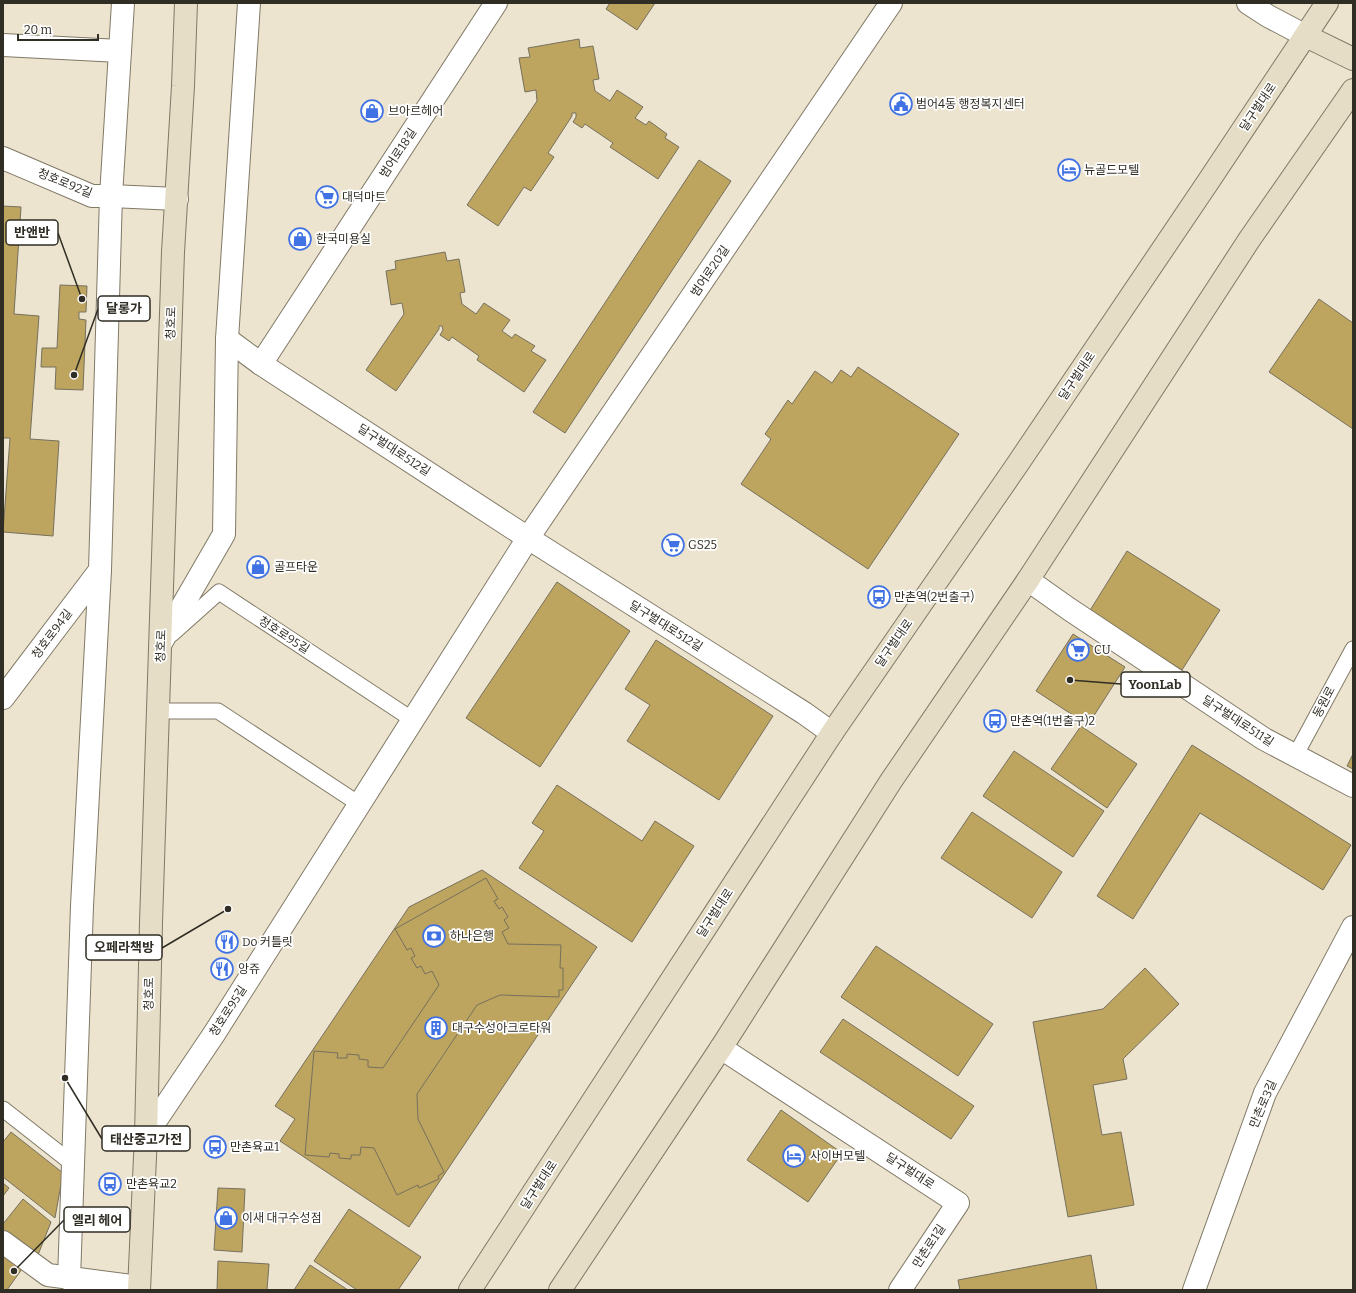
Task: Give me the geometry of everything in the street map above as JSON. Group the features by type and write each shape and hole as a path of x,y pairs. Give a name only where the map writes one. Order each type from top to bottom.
{"main road":[{"name":"청호로","path":"139,1289 146,1135 151,923 173,252 183,86 186,3"},
{"name":"달구벌대로","path":"470,1290 832,733 981,518 1327,3"},
{"path":"1306,36 1353,59"},
{"path":"560,1290 721,1048 891,781 1028,580 1249,240 1353,90"}],"street":[{"path":"51,1281 73,1164 82,906 100,570 111,196 123,3"},
{"path":"161,642 224,534 227,339 249,3"},
{"name":"범어로18길","path":"261,364 496,3"},
{"name":"범어로20길","path":"528,538 891,3"},
{"path":"1248,3 1268,16 1306,36"},
{"path":"3,45 120,51"},
{"name":"청호로92길","path":"3,158 92,196 177,199"},
{"name":"달구벌대로512길","path":"227,339 261,364 528,538 804,713 832,733"},
{"name":"청호로95길","path":"146,1135 214,1034 528,538"},
{"name":"청호로94길","path":"3,698 100,570"},
{"name":"달구벌대로511길","path":"1028,580 1076,614 1264,739 1353,786"},
{"name":"만촌로3길","path":"1194,1290 1265,1092 1353,927"},
{"name":"달구벌대로","path":"721,1048 958,1203"},
{"name":"만촌로1길","path":"900,1290 958,1203"},
{"path":"3,1242 51,1281 139,1289"}],"lane":[{"name":"청호로95길","path":"161,642 219,592 413,720"},
{"name":"동원로","path":"1296,756 1353,649"},
{"path":"159,711 218,711 359,804"},
{"path":"3,1109 73,1164"}],"building":[{"path":"610,3 655,3 637,30 606,9"},
{"path":"579,39 580,48 593,46 599,79 593,80 595,91 610,101 617,90 643,107 635,118 646,125 649,121 667,134 665,138 679,147 658,179 610,147 613,143 585,124 582,128 573,122 576,117 576,113 572,113 572,116 548,153 554,157 531,191 524,187 498,226 467,205 537,101 536,90 525,92 519,58 530,57 528,48"},
{"path":"699,160 731,181 565,433 533,412"},
{"path":"3,206 21,207 14,314 39,316 30,439 59,441 53,536 3,532 10,438 3,438"},
{"path":"445,252 447,261 459,259 465,292 460,293 462,304 476,314 484,303 510,320 502,331 512,338 515,334 535,346 531,351 546,360 524,392 477,360 479,356 452,337 449,341 440,335 443,330 442,326 439,326 439,329 396,391 366,370 404,314 402,303 391,305 386,271 396,269 395,261"},
{"path":"60,285 87,286 86,312 79,312 79,319 86,320 83,390 55,389 56,367 41,367 42,348 57,348"},
{"path":"1319,299 1353,323 1353,429 1269,372"},
{"path":"858,367 959,434 868,569 741,484 771,439 765,434 788,400 792,404 815,371 832,383 841,370 851,377"},
{"path":"1127,551 1220,610 1182,670 1089,612"},
{"path":"557,582 630,631 540,767 466,718"},
{"path":"1073,634 1125,667 1088,725 1036,691"},
{"path":"656,640 773,716 719,800 627,741 650,705 625,689"},
{"path":"1081,726 1137,764 1107,808 1051,769"},
{"path":"1192,745 1351,845 1323,890 1200,813 1133,919 1097,896"},
{"path":"1014,751 1104,811 1073,857 983,796"},
{"path":"1353,754 1353,769 1347,766"},
{"path":"557,785 642,841 655,821 694,846 632,942 519,868 544,831 532,823"},
{"path":"972,812 1062,872 1032,918 941,858"},
{"path":"482,870 597,947 409,1227 280,1141 295,1119 275,1106 409,907"},
{"name":"대구수성아크로타워","path":"486,878 498,899 494,901 499,909 502,907 508,917 504,920 509,928 502,932 508,944 561,945 560,968 563,968 563,990 559,990 559,997 500,995 477,1005 417,1094 418,1119 444,1172 438,1176 439,1179 419,1188 418,1185 397,1195 374,1148 361,1147 360,1155 351,1155 351,1159 339,1158 339,1154 330,1153 329,1157 305,1155 314,1051 338,1053 337,1058 347,1058 347,1054 359,1055 359,1059 368,1060 368,1067 383,1068 439,985 432,971 425,974 421,966 417,968 411,958 415,956 411,948 407,950 395,929"},
{"path":"876,946 993,1024 958,1076 841,997"},
{"path":"1145,968 1179,1004 1123,1059 1127,1079 1093,1085 1102,1135 1121,1132 1134,1205 1068,1217 1033,1022 1103,1009"},
{"path":"843,1019 974,1106 951,1139 820,1052"},
{"name":"사이버모텔","path":"781,1110 842,1153 808,1202 747,1160"},
{"path":"11,1132 63,1173 55,1218 3,1177 3,1142"},
{"path":"3,1183 9,1188 3,1196"},
{"path":"218,1188 245,1189 242,1252 214,1250"},
{"path":"23,1199 51,1222 36,1260 3,1233 3,1224"},
{"path":"349,1209 421,1257 398,1290 357,1290 314,1261"},
{"path":"3,1255 22,1269 7,1290 3,1290"},
{"path":"1091,1255 1097,1290 960,1290 958,1280"},
{"path":"218,1261 269,1264 267,1290 217,1290"},
{"path":"310,1265 348,1290 294,1290"}],"place":[{"name":"범어4동 행정복지센터","path":"901,104"},
{"name":"브아르헤어","path":"372,111"},
{"name":"뉴골드모텔","path":"1069,170"},
{"name":"대덕마트","path":"327,197"},
{"name":"한국미용실","path":"300,239"},
{"name":"반앤반","path":"82,299"},
{"name":"달롱가","path":"74,375"},
{"name":"GS25","path":"673,545"},
{"name":"골프타운","path":"258,567"},
{"name":"만촌역(2번출구)","path":"879,597"},
{"name":"CU","path":"1078,650"},
{"name":"YoonLab","path":"1070,680"},
{"name":"만촌역(1번출구)2","path":"995,721"},
{"name":"오페라책방","path":"228,909"},
{"name":"하나은행","path":"434,936"},
{"name":"Do 커틀릿","path":"227,942"},
{"name":"앙쥬","path":"222,969"},
{"name":"대구수성아크로타워","path":"436,1028"},
{"name":"태산중고가전","path":"65,1078"},
{"name":"만촌육교1","path":"215,1147"},
{"name":"사이버모텔","path":"794,1156"},
{"name":"만촌육교2","path":"110,1184"},
{"name":"이새 대구수성점","path":"226,1218"},
{"name":"엘리 헤어","path":"14,1271"}]}
